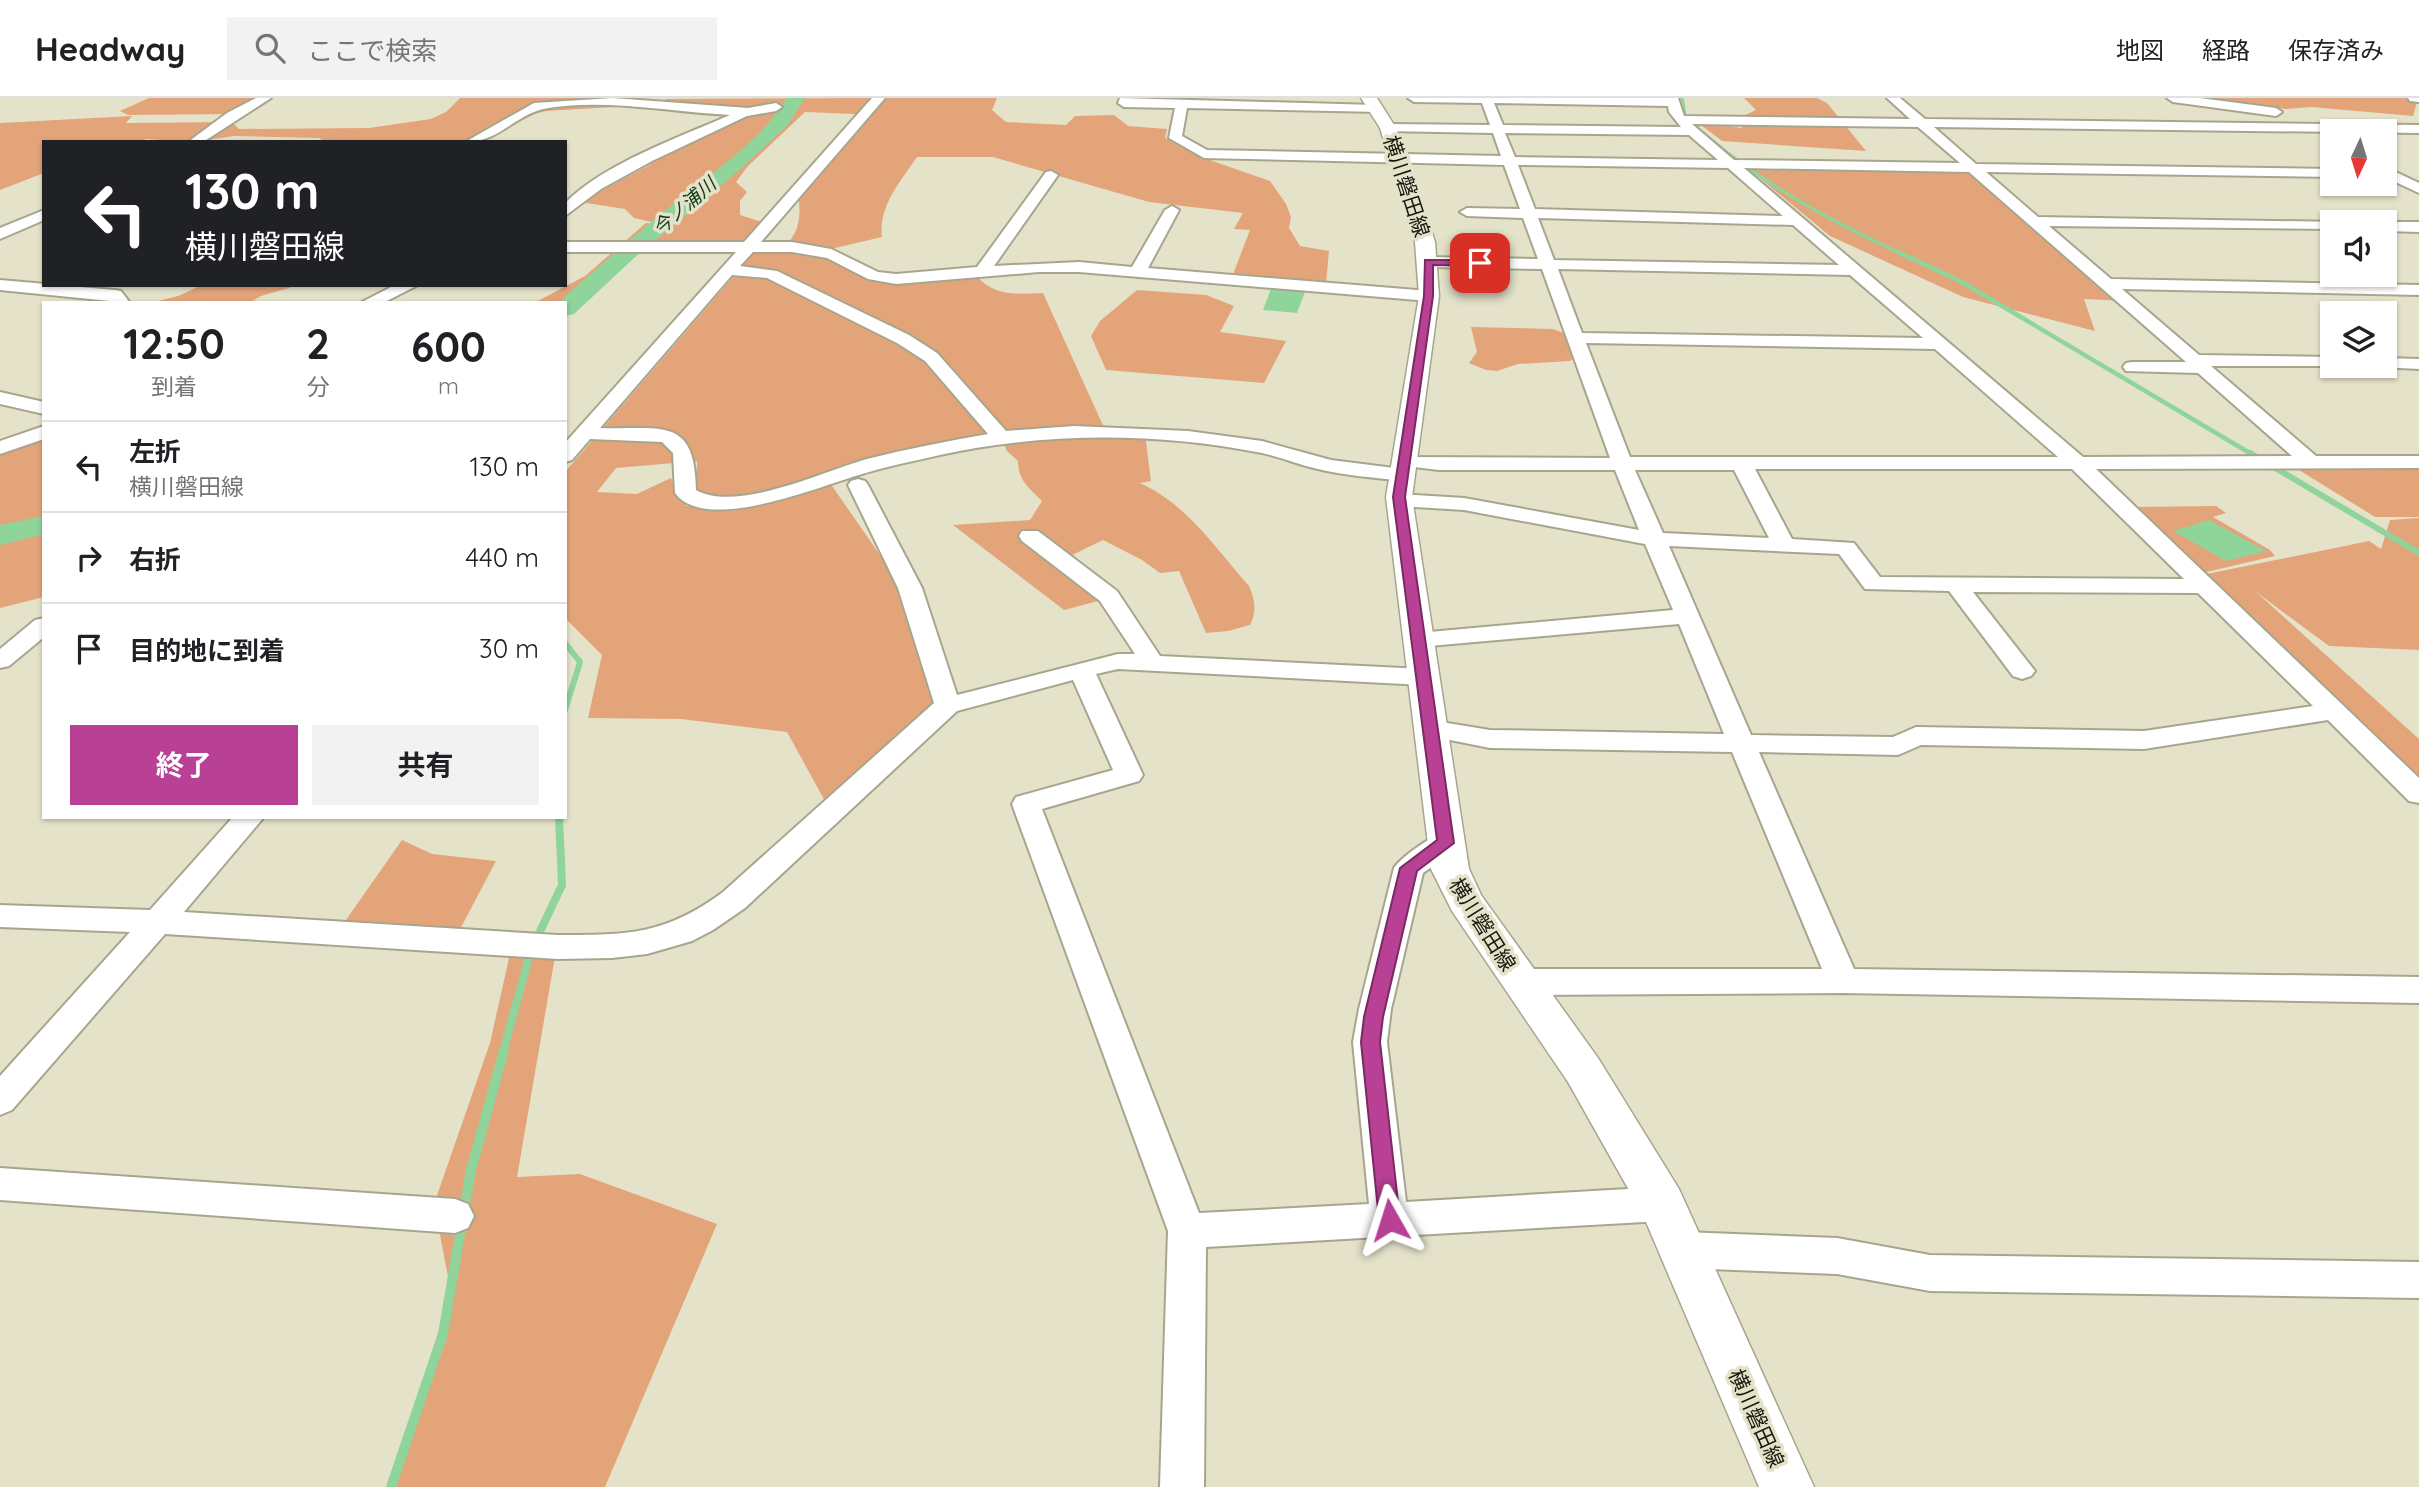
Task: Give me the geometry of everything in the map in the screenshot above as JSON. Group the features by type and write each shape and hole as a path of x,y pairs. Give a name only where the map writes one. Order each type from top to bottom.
{"main road":[{"name":"横川磐田線","path":"1386,130 1425,242 1428,279 1402,479 1418,640 1450,869 1465,901 1583,1070 1662,1204 1787,1487"}],"street":[{"path":"197,140 231,116 265,98"},
{"path":"567,454 879,98"},
{"path":"1126,98 1125,103 1181,104 1386,130 1509,161 2320,173"},
{"path":"1414,98 1672,100 1680,120 2078,463 2208,586 2419,794"},
{"path":"1893,98 2311,462"},
{"path":"2173,98 2279,113"},
{"path":"2252,98 2320,135"},
{"path":"1486,99 1622,463 1843,981"},
{"path":"475,140 538,106 555,104 626,101 672,108 748,112 776,107"},
{"path":"1181,104 1175,138 1204,154 1386,130 1693,131"},
{"path":"567,207 576,199 655,155 748,112"},
{"path":"1680,120 2419,129"},
{"path":"2398,172 2419,171"},
{"path":"982,272 1052,175"},
{"path":"2398,178 2419,189"},
{"path":"1138,271 1172,210"},
{"path":"1467,212 1798,221"},
{"path":"0,234 42,215"},
{"path":"2034,221 2320,225"},
{"path":"0,224 42,227"},
{"path":"2397,226 2419,227"},
{"path":"567,247 751,245 812,250 831,254 874,276 896,279 1039,267 1428,279 1548,264 1855,270"},
{"path":"729,270 771,274 903,339 931,356 1001,436"},
{"path":"2106,284 2419,290"},
{"path":"0,285 115,295 120,301"},
{"path":"373,301 405,287"},
{"path":"1575,338 1941,344"},
{"path":"2132,366 2320,362"},
{"path":"2397,363 2419,363"},
{"path":"0,398 42,408"},
{"path":"585,433 666,436 677,441 683,448 686,493 692,499 707,503 760,499 862,466 1001,436 1074,432 1146,434 1264,447 1310,462 1402,479 1464,504 1655,540 1846,548 1873,584 2208,586"},
{"path":"0,448 42,433"},
{"path":"1402,479 1439,464 2419,462"},
{"path":"1741,463 1784,545"},
{"path":"858,485 911,588 948,705"},
{"path":"1030,536 1109,596 1152,662"},
{"path":"1956,585 2022,671"},
{"path":"1418,640 1689,616"},
{"path":"0,661 38,635"},
{"path":"0,916 158,922 558,947 616,947 656,942 696,926 734,900 948,705 1118,662 1423,677"},
{"path":"1082,672 1129,775 1026,804 1187,1231 1182,1487"},
{"path":"1429,728 1490,739 1898,746 1916,736 2144,740 2335,711"},
{"path":"0,1100 248,819"},
{"path":"1390,1220 1370,1042 1409,868 1446,843"},
{"path":"1520,982 1843,981 2419,990"},
{"path":"0,1184 455,1216"},
{"path":"1187,1231 1662,1204"},
{"path":"1683,1250 1837,1256 1930,1273 2419,1280"}],"shaded area":[{"path":"149,98 265,98 234,114 128,115 120,111"},
{"path":"460,98 604,98 649,105 546,111 507,121 474,140 322,140 234,136 208,140 42,140 42,174 0,190 0,123 132,116 126,123 232,122 239,129 369,128 431,119 446,112"},
{"path":"873,98 862,109 878,98 997,98 992,110 1006,122 1066,125 1075,116 1114,115 1128,126 1167,129 1165,138 1201,157 1270,181 1286,204 1291,217 1289,228 1300,246 1329,251 1326,284 1232,277 1250,230 1234,229 1243,213 1149,202 993,157 917,157 887,204 882,237 831,249 788,243 798,225 798,190 846,136 855,114 805,112 748,166 736,182 747,192 740,201 740,215 762,222 760,234 751,233 742,244 639,243 567,315 567,301 538,301 585,276 646,223 661,224 634,218 625,209 580,202 648,166 682,142 748,112 658,106 666,99"},
{"path":"1744,98 1817,98 1827,103 1866,151 1722,141 1696,121 1742,128 1743,116 1756,110"},
{"path":"2197,98 2418,99 2413,116 2311,107 2285,109"},
{"path":"1750,170 1967,171 2126,301 2084,299 2095,331 1963,297 1830,236"},
{"path":"758,248 823,252 850,269 902,285 977,276 999,291 1016,294 1043,293 1106,432 1145,434 1151,481 1140,483 1157,492 1187,515 1212,543 1249,586 1253,596 1254,615 1250,625 1206,633 1179,571 1160,573 1142,560 1103,540 1062,560 1102,600 1064,610 953,525 1030,520 1042,501 1025,483 1018,461 1007,451 1001,437 885,456 769,491 722,497 697,495 697,461 616,468 597,492 637,494 671,478 686,506 752,505 830,483 889,568 948,705 831,812 787,732 681,719 588,718 602,655 567,620 567,470"},
{"path":"198,287 292,287 252,301 158,301"},
{"path":"1271,289 1305,292 1297,313 1263,310"},
{"path":"1137,290 1206,295 1234,306 1220,332 1286,341 1264,383 1106,370 1091,336 1100,321"},
{"path":"1471,327 1553,329 1569,335 1575,357 1570,361 1518,364 1497,371 1486,370 1469,363 1477,352"},
{"path":"42,433 42,598 0,608 0,448"},
{"path":"2294,467 2419,468 2419,517 2375,517"},
{"path":"2216,506 2226,513 2213,517 2270,550 2275,556 2202,573 2135,507"},
{"path":"2419,518 2419,650 2329,646 2256,592 2419,739 2419,793 2197,576 2369,541 2381,549 2390,520"},
{"path":"2209,520 2266,551 2226,561 2173,531"},
{"path":"402,840 432,854 496,861 458,933 341,927"},
{"path":"511,949 556,951 517,1177 580,1174 717,1224 605,1487 389,1487 451,1292 434,1204 490,1043"}],"waterway":[{"name":"今ノ浦川","path":"567,307 625,254 729,169 781,122 796,98"},
{"path":"1682,98 1685,117 1761,177 1844,226 1902,254"},
{"path":"1898,252 1960,281 2253,455"},
{"path":"2250,453 2419,553"},
{"name":"今ノ浦川","path":"0,535 42,525"},
{"path":"567,646 580,662 567,704"},
{"path":"536,940 562,885 559,819"},
{"path":"503,1052 531,950"},
{"path":"464,1210 471,1170 504,1050"},
{"path":"391,1487 443,1334 462,1222"}],"route":[{"path":"1390,1220 1370,1042 1409,868 1446,843 1399,497 1429,296 1428,262 1480,263"}]}
